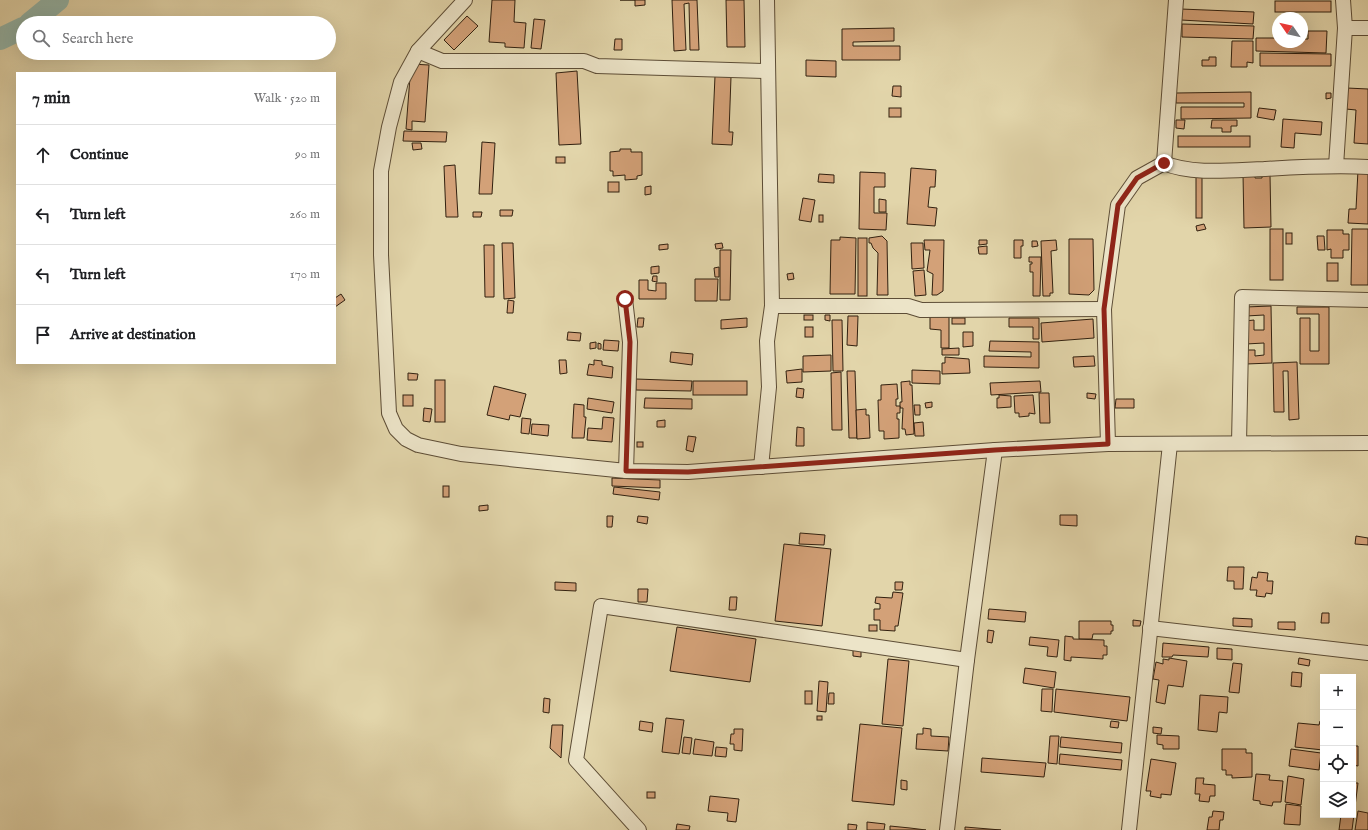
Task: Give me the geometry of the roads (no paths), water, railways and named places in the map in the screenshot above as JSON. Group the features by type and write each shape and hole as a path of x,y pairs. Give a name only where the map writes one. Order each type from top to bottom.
{"street":[{"path":"465,0 418,51 401,82 389,127 381,171 381,255 389,413 396,429 406,439 418,445 461,454 626,471 688,472 995,450 1108,444 1368,443"},
{"path":"761,467 769,387 767,341 772,306 767,0"},
{"path":"1164,163 1176,0"},
{"path":"1336,166 1345,28 1343,0"},
{"path":"1345,28 1368,28"},
{"path":"418,51 442,61 584,61 597,66 768,71"},
{"path":"1164,163 1175,168 1228,170 1336,166 1368,167"},
{"path":"1108,444 1104,309 1118,205 1137,178 1164,163"},
{"path":"1239,443 1242,297 1368,300"},
{"path":"625,299 630,342 626,471"},
{"path":"772,306 908,306 928,310 1104,309"},
{"path":"1129,830 1170,444"},
{"path":"947,830 967,660 995,450"},
{"path":"639,830 576,760 601,606 967,660"},
{"path":"1150,628 1368,653"}],"waterway":[{"path":"39,16 58,0"},
{"path":"0,39 16,31"}]}
